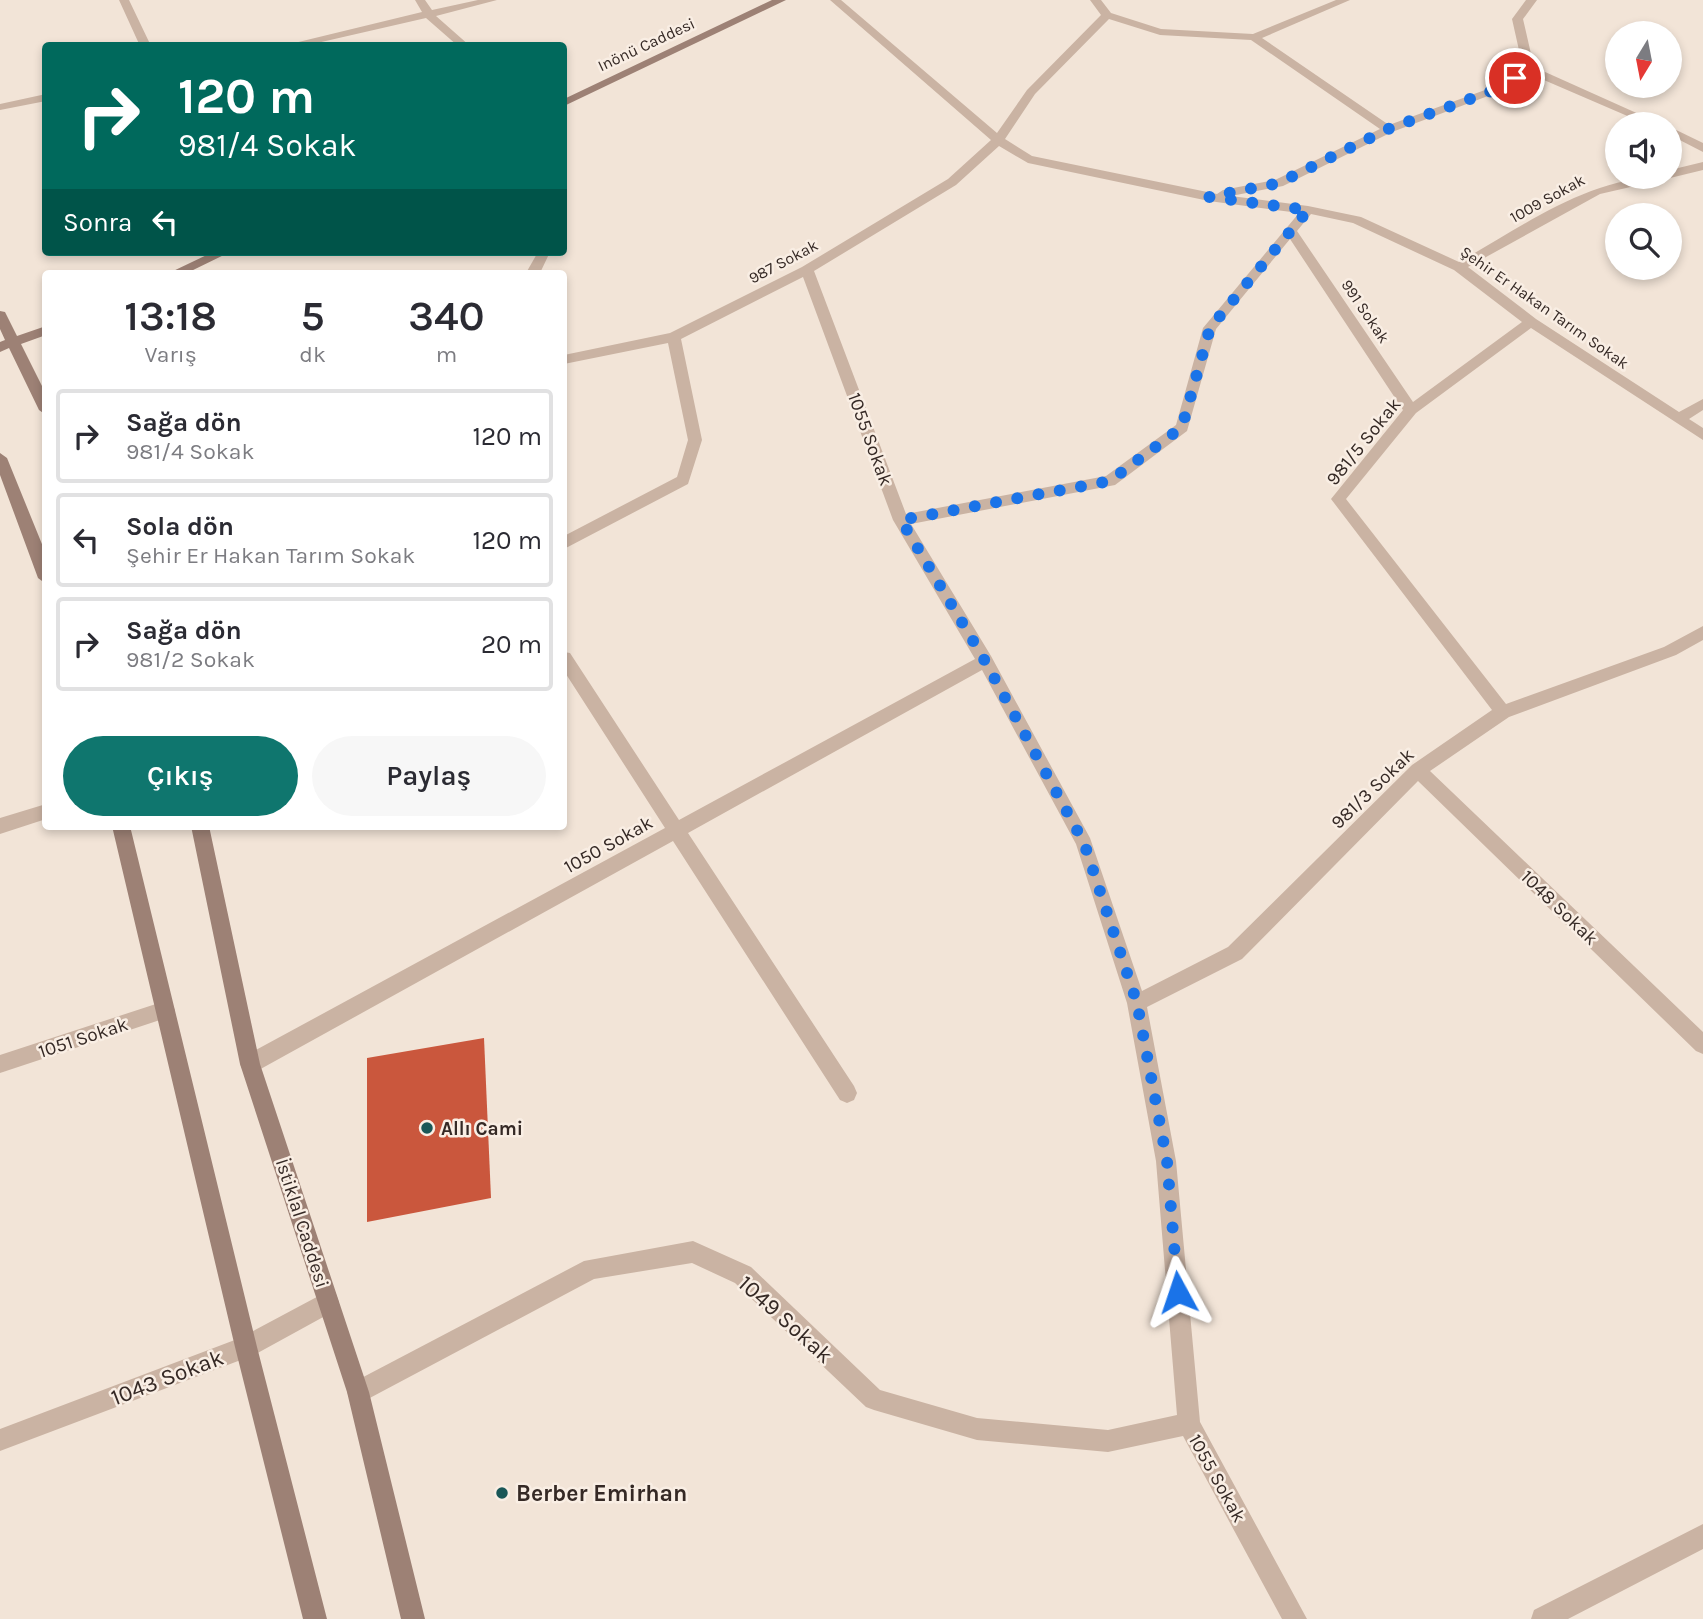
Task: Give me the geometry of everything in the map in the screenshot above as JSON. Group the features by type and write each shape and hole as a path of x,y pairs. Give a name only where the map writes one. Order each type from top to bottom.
{"main road":[{"name":"Inönü Caddesi","path":"567,102 781,0"},
{"path":"183,270 215,256"},
{"path":"0,315 7,345 42,403"},
{"path":"7,345 42,332"},
{"path":"0,458 42,566"},
{"path":"122,830 246,1347 315,1619"},
{"name":"İstiklal Caddesi","path":"202,830 250,1063 358,1392 413,1619"}],"street":[{"path":"124,0 144,42"},
{"path":"420,0 429,15 460,42"},
{"path":"305,42 492,0"},
{"name":"Şehir Er Hakan Tarım Sokak","path":"835,0 998,140 1028,159 1209,197 1308,210 1357,220 1459,267 1531,322 1703,435"},
{"path":"1095,0 1107,15 1160,32 1254,37 1345,0"},
{"path":"1107,15 1108,0"},
{"path":"1529,69 1517,19 1532,0"},
{"name":"987 Sokak","path":"567,358 674,337 807,270 952,182 998,140 1031,92 1107,15"},
{"path":"1254,37 1388,129"},
{"path":"1529,69 1628,112"},
{"path":"1209,197 1279,183 1388,129 1500,88 1529,69"},
{"path":"0,107 42,98"},
{"path":"1682,137 1703,148"},
{"path":"1682,171 1703,166"},
{"name":"1009 Sokak","path":"1459,267 1596,191 1605,189"},
{"path":"901,520 1110,481 1182,427 1210,328 1308,210"},
{"name":"991 Sokak","path":"1291,231 1412,410"},
{"name":"1055 Sokak","path":"807,270 901,520 985,661 1084,843 1137,1003 1167,1161 1189,1424 1295,1619"},
{"name":"981/5 Sokak","path":"1503,712 1338,499 1412,410 1531,322"},
{"path":"567,541 683,480 695,440 674,337"},
{"path":"1678,419 1703,404"},
{"name":"981/3 Sokak","path":"1137,1003 1235,953 1418,770 1503,712 1670,651 1703,632"},
{"name":"1050 Sokak","path":"250,1063 985,661"},
{"path":"567,662 847,1093"},
{"name":"1048 Sokak","path":"1418,770 1703,1045"},
{"path":"0,826 42,812"},
{"name":"1051 Sokak","path":"0,1065 165,1010"},
{"name":"1049 Sokak","path":"358,1392 592,1269 693,1252 743,1275 874,1399 977,1429 1095,1440 1108,1441 1189,1424"},
{"name":"1043 Sokak","path":"0,1440 246,1347 328,1302"},
{"path":"1543,1619 1703,1536"}],"building":[{"name":"Allı Cami","path":"484,1038 491,1198 367,1222 367,1058"}],"place":[{"name":"Allı Cami","path":"427,1128"},
{"name":"Berber Emirhan","path":"502,1493"}],"route":[{"path":"1178,1292 1167,1161 1137,1003 1084,843 985,661 901,520 1110,481 1182,427 1210,328 1308,210 1209,197 1279,183 1388,129 1500,88 1515,78"}]}
